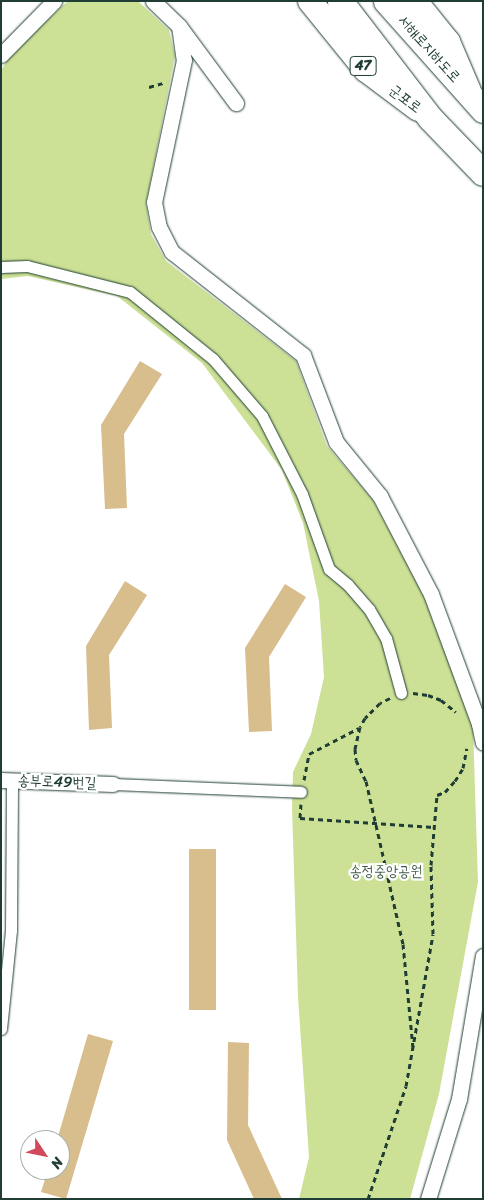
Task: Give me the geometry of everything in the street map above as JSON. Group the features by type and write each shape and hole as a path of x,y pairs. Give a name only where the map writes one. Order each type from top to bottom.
{"highway":[{"name":"47","path":"340,1 430,118"},
{"name":"서해로지하도로","path":"386,1 477,104"},
{"name":"군포로","path":"430,118 483,173"}],"main road":[{"name":"군포로","path":"310,1 366,70 430,118"},
{"path":"415,1 448,42 477,104"}],"street":[{"path":"1,55 54,1"},
{"path":"153,1 179,26 236,103"},
{"path":"179,26 184,60 154,202 159,227 172,252 303,355 336,442 380,496 431,594 479,724 483,743"},
{"path":"1,267 28,266 130,292 213,359 262,416 302,494 329,569 348,585 369,609 386,638 401,693"},
{"path":"1,1029 11,930 7,780"},
{"name":"송부로49번길","path":"7,780 112,784"},
{"path":"112,784 301,792"},
{"path":"428,1199 458,1099 483,956"}],"path":[{"path":"434,827 300,818 301,792 309,754 360,727 380,703 401,693 428,695 441,700 456,711 459,716"},
{"path":"360,727 356,743 356,760 366,781 403,944 413,1047"},
{"path":"368,1199 406,1086 433,934 431,865 437,795 445,792 463,768 467,745"}],"green space":[{"name":"송정중앙공원","path":"68,1 138,1 169,30 175,56 146,204 151,234 166,261 296,361 327,446 373,500 423,594 473,727 478,882 439,1094 410,1199 299,1199 309,1157 298,997 292,808 293,772 311,734 324,677 319,601 303,523 282,470 202,363 117,296 28,276 1,279 1,70 12,53"}],"building":[{"path":"140,361 162,374 124,434 127,508 105,509 101,425"},
{"path":"125,581 147,595 109,655 112,728 89,730 86,646"},
{"path":"285,584 306,597 269,657 272,731 249,732 245,648"},
{"path":"189,849 216,849 216,1010 189,1010"},
{"path":"88,1034 113,1041 66,1199 41,1192 45,1180 70,1180 70,1130 60,1130"},
{"path":"228,1042 249,1043 248,1125 282,1199 254,1199 227,1140"}]}
